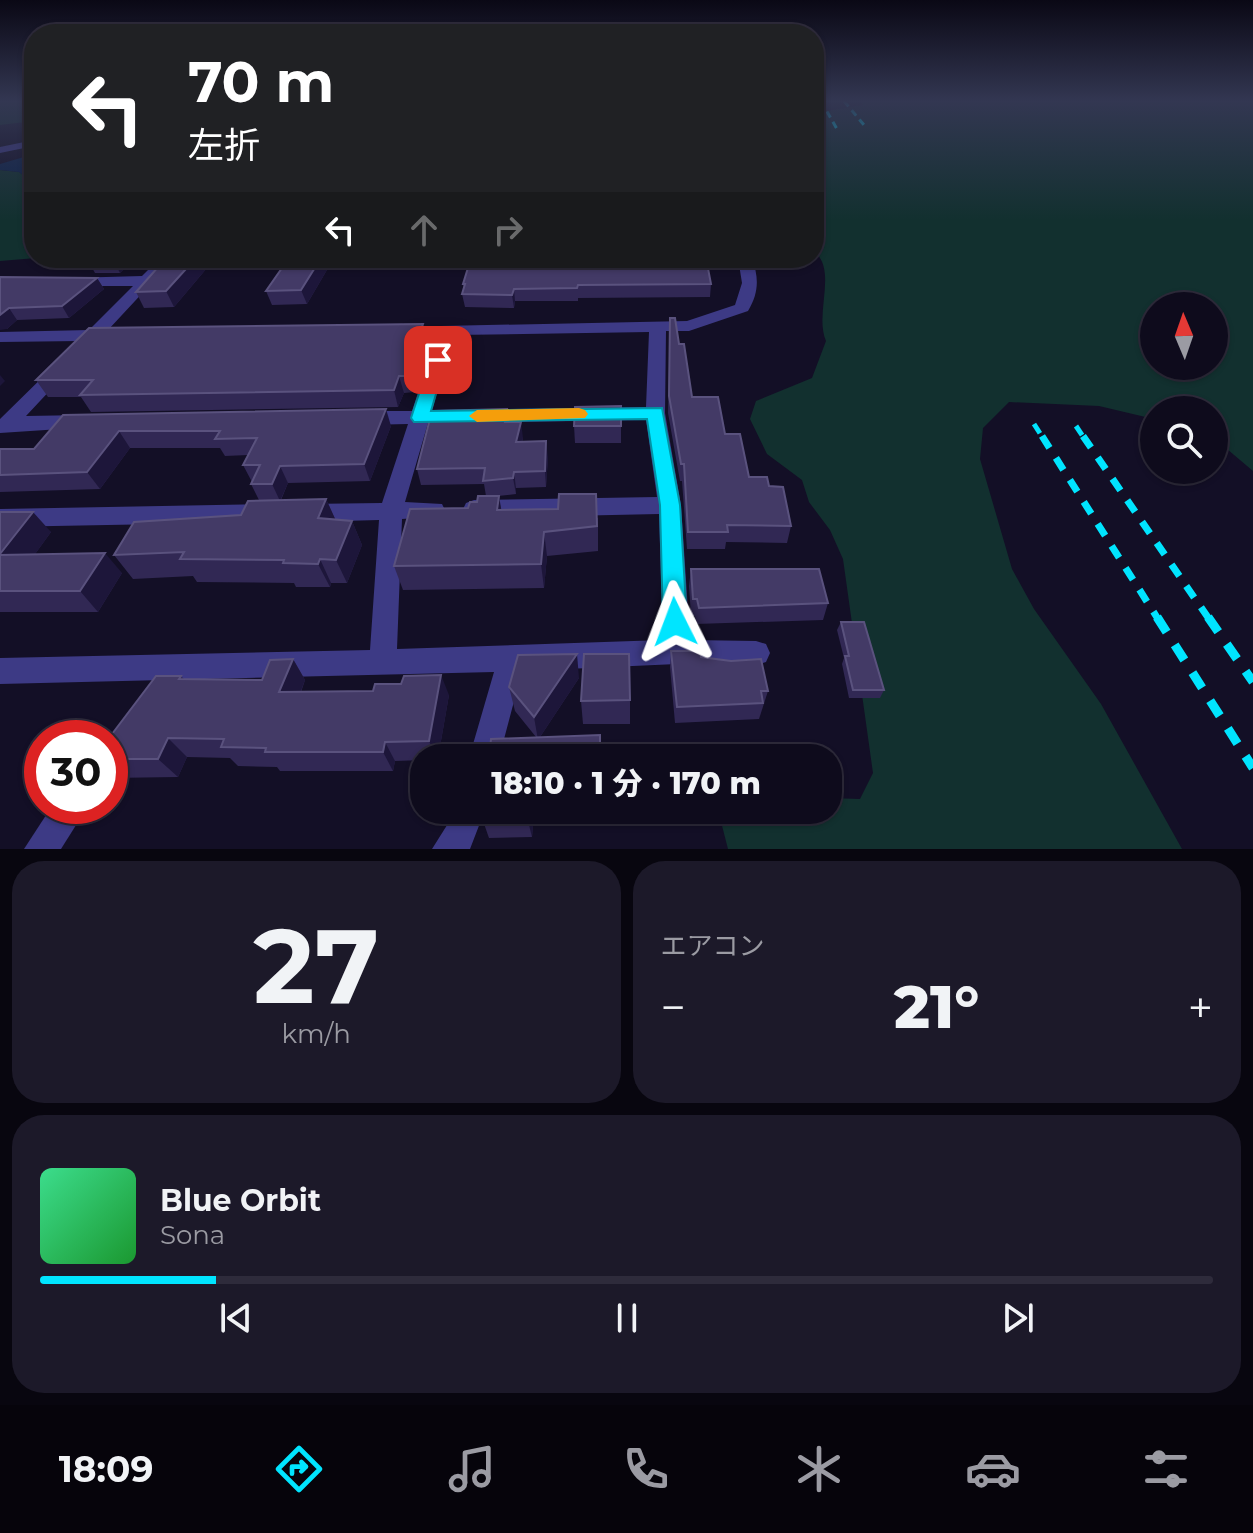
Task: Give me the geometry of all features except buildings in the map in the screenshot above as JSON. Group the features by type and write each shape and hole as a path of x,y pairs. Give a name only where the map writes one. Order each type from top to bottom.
{"street":[{"path":"0,150 24,145"},
{"path":"4,427 158,268"},
{"path":"385,332 689,326 742,308 749,295 752,278 748,268"},
{"path":"58,282 146,281"},
{"path":"658,328 655,413 670,505 677,652"},
{"path":"383,661 391,511 447,331"},
{"path":"0,337 124,335"},
{"path":"341,419 655,413"},
{"path":"4,427 103,422"},
{"path":"0,518 670,505"},
{"path":"0,671 677,652 756,653"},
{"path":"488,744 512,659"},
{"path":"157,691 176,665"},
{"path":"41,849 59,824"},
{"path":"449,849 465,824"}],"green space":[{"path":"824,141 1253,141 1253,471 1228,450 1228,396 1140,396 1140,416 1099,406 1009,402 983,428 980,459 1012,569 1034,609 1101,704 1182,849 728,849 722,824 842,824 842,798 860,799 873,773 843,559 830,530 809,502 802,480 767,454 750,419 756,401 812,378 826,341 822,318 825,281"},
{"path":"0,170 19,172 24,176 24,259 0,261"}],"water":[{"path":"24,157 24,176 19,172 0,170 0,164"}],"railway":[{"path":"1034,424 1043,438"},
{"path":"1076,426 1084,438"},
{"path":"1042,436 1158,619"},
{"path":"1083,436 1209,619"},
{"path":"1157,617 1253,768"},
{"path":"1208,617 1253,682"}],"slow traffic":[{"path":"477,416 579,414"}],"route":[{"path":"438,360 420,418 655,413 670,505 675,622"}]}
